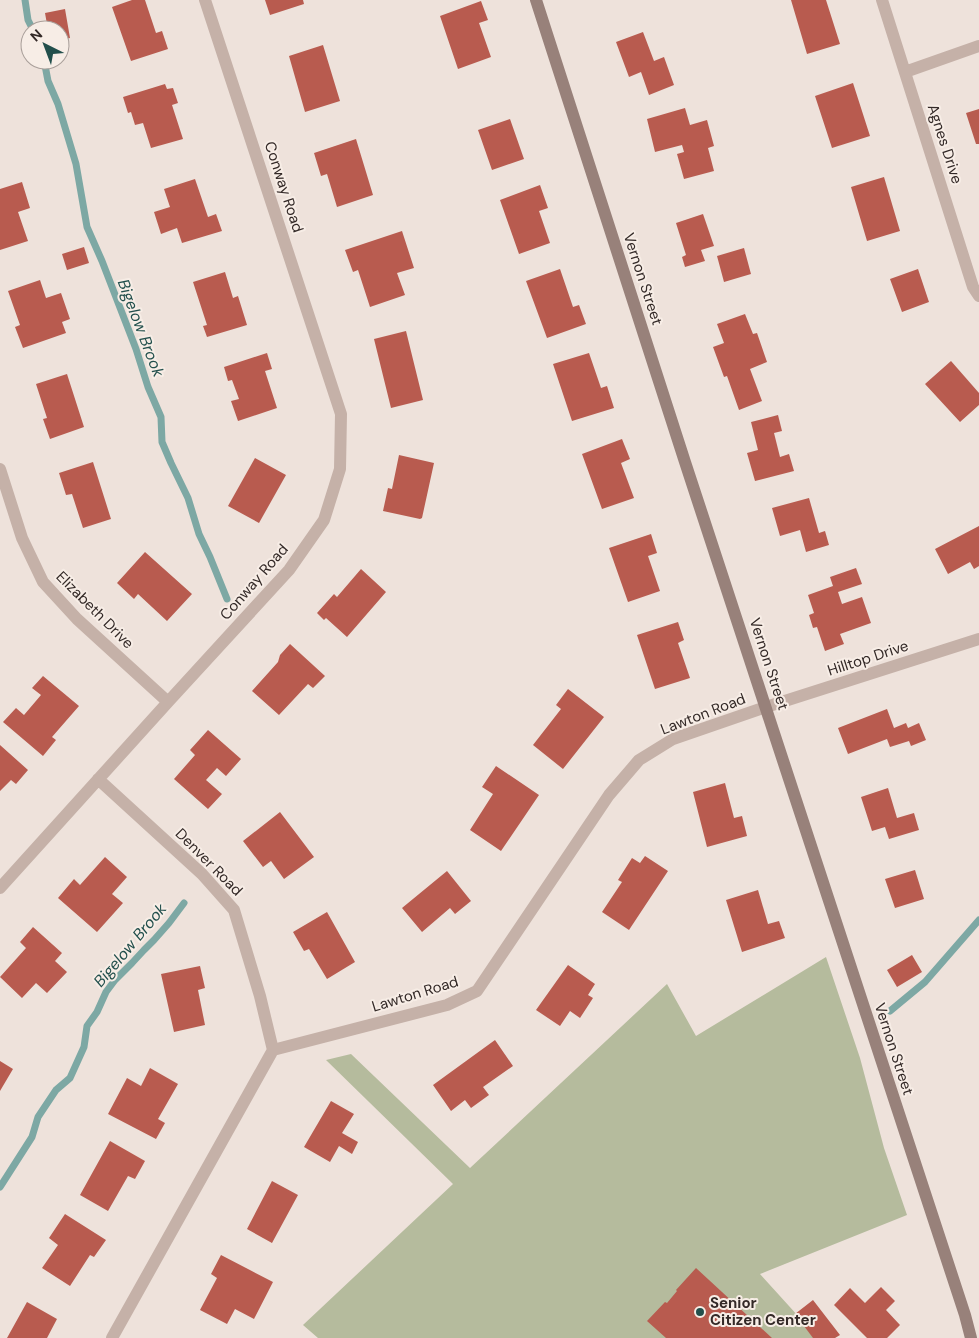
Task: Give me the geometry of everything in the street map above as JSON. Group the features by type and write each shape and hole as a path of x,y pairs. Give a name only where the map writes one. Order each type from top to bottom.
{"street":[{"name":"Conway Road","path":"0,888 289,570 324,520 340,469 341,414 205,0"},
{"name":"Vernon Street","path":"536,0 971,1338"},
{"name":"Agnes Drive","path":"882,0 973,287 979,296"},
{"path":"905,72 979,46"},
{"name":"Elizabeth Drive","path":"0,470 22,538 43,582 76,619 168,702"},
{"name":"Hilltop Drive","path":"766,708 979,640"},
{"name":"Lawton Road","path":"273,1050 447,1005 477,991 609,795 639,760 673,739 766,708"},
{"name":"Denver Road","path":"98,779 202,874 234,910 260,996 273,1050"},
{"path":"112,1338 273,1050"}],"green space":[{"path":"826,957 860,1058 884,1148 907,1215 760,1274 818,1338 318,1338 303,1325 453,1184 326,1060 351,1054 470,1168 667,984 696,1036"}],"building":[{"path":"132,0 145,0 156,33 162,31 168,49 131,61 112,7"},
{"path":"265,0 303,0 304,4 270,15"},
{"path":"791,0 826,0 840,44 807,54"},
{"path":"481,1 488,20 479,23 491,57 458,69 440,16"},
{"path":"65,9 67,20 46,20 45,13"},
{"path":"643,32 654,61 664,57 674,85 649,95 641,72 629,77 616,42"},
{"path":"323,45 340,101 305,112 289,56"},
{"path":"853,83 870,136 832,148 815,96"},
{"path":"165,84 167,89 173,88 178,103 172,105 183,139 151,148 143,123 135,125 131,112 128,113 123,97"},
{"path":"685,108 690,125 707,120 714,146 708,148 714,171 684,179 677,154 684,152 682,145 655,152 647,119"},
{"path":"979,109 979,144 976,144 966,113"},
{"path":"510,119 524,159 492,170 478,130"},
{"path":"356,139 373,195 337,207 327,174 321,176 314,153"},
{"path":"884,177 900,231 867,241 851,187"},
{"path":"195,179 208,217 216,214 222,231 182,243 177,228 161,234 154,212 170,207 164,189"},
{"path":"22,182 30,208 18,212 28,241 0,250 0,189"},
{"path":"540,185 548,208 539,211 550,243 519,254 500,200"},
{"path":"703,214 714,246 701,250 705,261 685,267 682,257 686,255 676,223"},
{"path":"402,231 414,268 397,273 405,295 370,307 358,270 353,272 345,250"},
{"path":"84,247 89,263 67,270 62,254"},
{"path":"744,248 751,274 724,282 717,256"},
{"path":"560,269 573,307 579,305 586,324 547,338 526,281"},
{"path":"918,269 929,302 902,312 890,279"},
{"path":"225,272 233,298 238,296 247,325 207,337 203,326 207,325 193,282"},
{"path":"40,280 46,298 61,293 70,319 62,322 66,333 23,348 15,327 20,325 8,291"},
{"path":"745,314 753,334 757,333 767,362 750,369 762,401 739,410 727,376 724,377 713,347 724,343 717,324"},
{"path":"406,331 423,400 391,408 374,339"},
{"path":"267,353 272,369 265,371 277,408 238,421 231,401 239,399 232,380 228,381 224,367"},
{"path":"589,353 601,388 607,386 614,408 572,421 553,364"},
{"path":"951,361 979,393 979,405 960,422 925,384"},
{"path":"67,374 84,427 50,439 43,419 47,418 36,384"},
{"path":"778,415 782,431 774,433 780,457 789,454 794,471 755,481 747,453 758,450 751,422"},
{"path":"622,439 630,459 621,463 634,498 602,509 582,454"},
{"path":"399,455 434,463 422,518 420,519 383,511 388,488 392,489"},
{"path":"255,458 286,475 259,523 228,506"},
{"path":"93,462 111,519 83,528 72,494 66,495 59,473"},
{"path":"809,498 819,533 825,531 829,545 806,552 800,530 780,536 772,508"},
{"path":"979,526 979,566 974,569 970,562 948,574 935,549"},
{"path":"651,534 657,553 648,556 660,591 628,602 609,548"},
{"path":"145,552 192,594 167,621 138,594 134,599 117,583"},
{"path":"856,568 862,584 838,592 842,604 862,597 871,623 840,634 844,644 825,651 817,627 813,628 809,615 814,613 808,595 833,586 830,577"},
{"path":"361,569 386,592 347,637 326,618 324,620 317,613 334,594 337,597"},
{"path":"678,622 684,640 678,643 690,678 655,689 637,635"},
{"path":"290,644 325,676 313,688 308,684 279,715 252,691 278,662 280,655"},
{"path":"43,676 79,706 52,737 56,740 43,756 3,722 16,708 24,715 41,695 32,688"},
{"path":"568,689 604,717 563,769 533,745 561,709 556,705"},
{"path":"887,709 894,728 906,723 908,728 919,723 926,740 911,746 909,741 890,747 887,739 848,754 838,728"},
{"path":"208,730 241,759 226,776 217,768 206,780 222,794 208,809 174,779 195,755 190,750"},
{"path":"0,745 28,770 16,784 11,780 0,791"},
{"path":"496,766 539,795 501,851 470,830 493,794 482,787"},
{"path":"725,783 734,818 742,816 747,836 707,847 693,792"},
{"path":"888,788 897,818 914,813 919,830 889,839 885,827 872,831 861,797"},
{"path":"280,812 314,857 284,879 271,861 263,867 243,841"},
{"path":"645,856 668,871 629,930 602,912 622,882 618,880 632,858 640,863"},
{"path":"105,857 127,877 112,894 123,903 97,932 58,898 74,879 80,885"},
{"path":"915,870 924,899 895,908 885,879"},
{"path":"447,871 471,901 455,914 450,908 422,932 402,908"},
{"path":"758,890 768,924 779,921 785,938 742,952 726,900"},
{"path":"327,912 355,962 327,979 309,949 304,951 293,932"},
{"path":"33,927 62,953 55,961 67,972 47,993 36,983 22,998 0,977 26,948 20,942"},
{"path":"912,955 922,972 897,987 887,970"},
{"path":"568,965 595,984 588,995 593,998 580,1018 570,1011 560,1026 536,1010"},
{"path":"200,966 205,988 198,990 205,1025 174,1032 161,974"},
{"path":"495,1040 513,1066 483,1087 489,1095 471,1108 465,1100 451,1111 433,1085"},
{"path":"0,1061 13,1069 0,1091"},
{"path":"150,1068 178,1084 158,1119 165,1123 156,1139 108,1114 127,1078 141,1086"},
{"path":"331,1101 354,1114 342,1133 358,1142 352,1154 339,1146 330,1162 304,1147"},
{"path":"110,1141 145,1161 135,1179 128,1176 108,1211 80,1195"},
{"path":"272,1181 298,1195 272,1243 247,1229"},
{"path":"65,1214 106,1240 94,1257 90,1255 70,1286 42,1268 58,1245 49,1238"},
{"path":"221,1255 273,1282 254,1319 235,1309 227,1324 200,1310 217,1278 211,1274"},
{"name":"Senior Citizen Center","path":"696,1268 772,1338 666,1338 647,1321 665,1302 667,1303"},
{"path":"881,1287 895,1301 886,1310 900,1325 887,1338 867,1338 834,1305 850,1288 865,1303"},
{"path":"813,1300 840,1335 835,1338 813,1338 795,1314"},
{"path":"27,1302 57,1319 47,1338 7,1338"}],"waterway":[{"name":"Bigelow Brook","path":"25,0 28,20"},
{"name":"Bigelow Brook","path":"46,70 76,164 87,227 102,261 136,349 148,387 161,417 162,442 188,498 199,534 227,599"},
{"name":"Bigelow Brook","path":"0,1187 32,1137 38,1117 56,1090 70,1078 84,1047 87,1026 97,1012 106,992 169,923 184,903"},
{"path":"890,1011 925,982 979,920"}],"place":[{"name":"Senior Citizen Center","path":"700,1312"}]}
